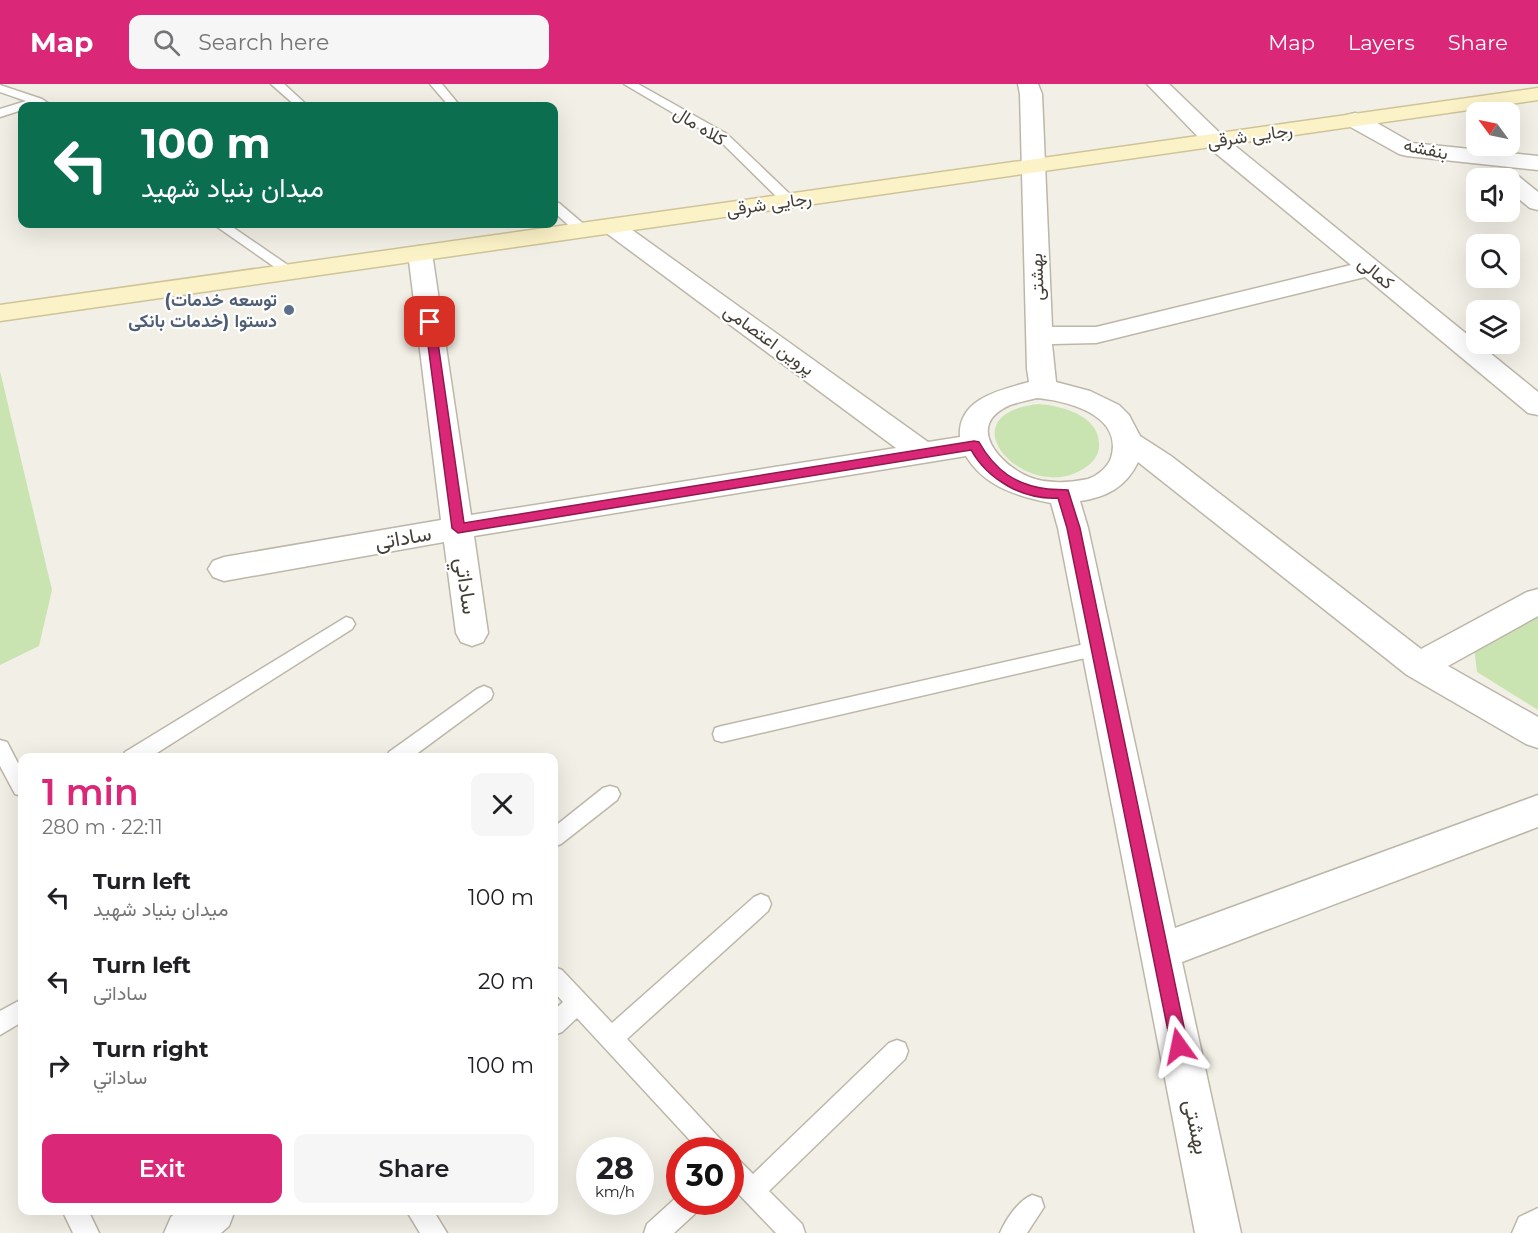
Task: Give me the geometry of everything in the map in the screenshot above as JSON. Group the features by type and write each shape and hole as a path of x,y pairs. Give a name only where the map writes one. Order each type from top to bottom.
{"street":[{"name":"بهشتی","path":"1028,84 1031,94 1034,165 1040,369 1044,389"},
{"name":"کمالی","path":"1157,84 1215,141 1538,406"},
{"name":"رجایی شرقی","path":"0,313 1538,94"},
{"name":"بنفشه","path":"1355,120 1407,149 1538,163"},
{"path":"1483,158 1495,168"},
{"path":"1520,189 1538,203"},
{"name":"پروین اعتصامی","path":"613,226 924,454"},
{"name":"ساداتي","path":"420,253 472,633"},
{"path":"1039,336 1096,335 1370,268"},
{"path":"1044,389 1062,391 1085,398 1106,410 1120,425 1128,442 1126,460 1116,475 1099,487 1076,493 1050,494 1024,488 1001,478 984,463 974,445 973,428 980,413 994,400 1014,392 1044,389"},
{"path":"1128,442 1161,463 1419,666 1538,734"},
{"name":"ساداتی","path":"224,569 458,528 974,445"},
{"name":"بهشتی","path":"1063,493 1073,528 1218,1233"},
{"path":"1419,666 1538,601"},
{"path":"1160,952 1538,811"},
{"path":"187,1233 207,1215"}],"lane":[{"path":"277,84 297,102"},
{"path":"436,84 452,102"},
{"name":"کلاه مال","path":"630,84 723,137 789,201"},
{"path":"0,88 37,102"},
{"path":"0,113 18,109"},
{"path":"558,209 582,230"},
{"path":"226,228 291,272"},
{"path":"140,753 346,624"},
{"path":"722,734 1098,648"},
{"path":"403,753 484,694"},
{"path":"0,747 18,781"},
{"path":"558,835 610,794"},
{"path":"611,1039 761,904"},
{"path":"558,981 703,1137"},
{"path":"558,1020 578,1003"},
{"path":"0,1024 18,1013"},
{"path":"753,1190 897,1051"},
{"path":"744,1181 793,1233"},
{"path":"1012,1233 1032,1207"},
{"path":"77,1215 87,1233"},
{"path":"422,1215 435,1233"},
{"path":"656,1233 675,1215"}],"green space":[{"path":"0,371 52,590 39,646 0,665"},
{"path":"1039,404 1068,410 1086,419 1092,425 1097,433 1099,447 1097,455 1090,464 1061,477 1038,475 1018,467 1003,454 995,438 997,423 1011,411"},
{"path":"1538,615 1538,710 1477,672 1474,648"}],"place":[{"name":"(توسعه خدمات دستوا (خدمات بانکی","path":"289,310"}],"route":[{"path":"430,322 458,528 974,445 984,463 1001,478 1024,488 1050,494 1063,493 1073,528 1179,1046"}]}
